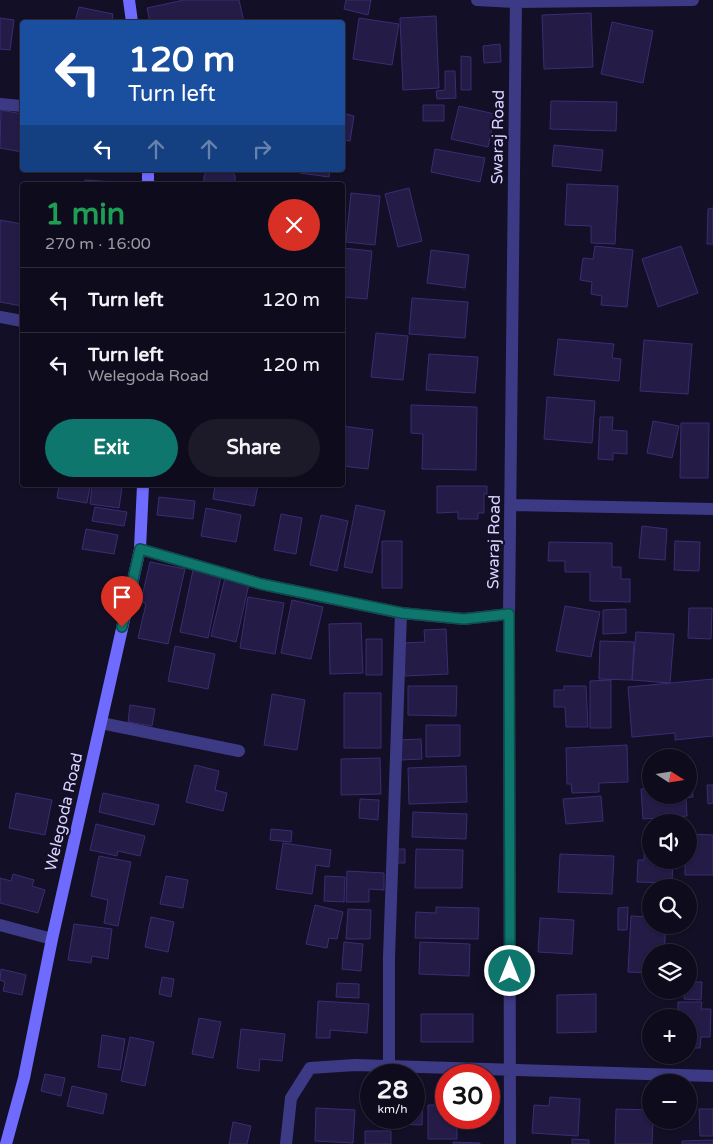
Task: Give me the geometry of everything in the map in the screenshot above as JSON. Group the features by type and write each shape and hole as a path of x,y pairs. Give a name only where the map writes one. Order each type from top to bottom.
{"street":[{"path":"129,0 132,20"},
{"path":"477,0 693,0"},
{"name":"Swaraj Road","path":"510,1144 509,614 512,505 516,1"},
{"path":"0,104 20,106"},
{"path":"0,317 20,321"},
{"name":"Welegoda Road","path":"6,1144 24,1078 52,939 140,549 143,487"},
{"path":"512,505 713,508"},
{"path":"140,549 261,584 402,613 464,619 509,614"},
{"path":"389,1064 389,957 402,613"},
{"path":"101,723 239,751"},
{"path":"0,925 52,939"},
{"path":"286,1144 292,1098 310,1068 360,1065"},
{"path":"425,1068 713,1076"}],"building":[{"path":"184,0 239,0 244,20 150,20 147,8"},
{"path":"346,0 371,0 368,15 344,9"},
{"path":"79,7 113,14 112,20 76,20"},
{"path":"591,13 593,67 544,69 542,15"},
{"path":"436,16 439,88 403,90 400,18"},
{"path":"0,18 14,20 10,50 0,49"},
{"path":"359,18 399,24 392,65 353,59"},
{"path":"612,22 653,31 643,83 601,74"},
{"path":"500,44 501,62 484,63 483,46"},
{"path":"461,56 471,57 471,90 461,90"},
{"path":"445,71 455,71 456,98 437,99 436,91 445,90"},
{"path":"551,101 617,102 616,131 550,129"},
{"path":"423,105 444,105 444,121 423,121"},
{"path":"459,106 495,114 488,147 451,139"},
{"path":"1,110 20,114 20,152 0,148"},
{"path":"345,114 354,116 350,141 345,140"},
{"path":"554,145 603,150 601,171 552,166"},
{"path":"435,149 485,158 480,182 431,172"},
{"path":"206,172 233,172 235,182 204,182"},
{"path":"300,172 330,172 329,177"},
{"path":"85,180 115,182 85,182"},
{"path":"567,184 618,186 615,244 591,243 591,226 565,225"},
{"path":"409,188 422,241 398,247 385,194"},
{"path":"351,193 380,196 375,245 346,242"},
{"path":"713,208 713,244 707,244 708,209"},
{"path":"0,220 20,224 20,306 0,302"},
{"path":"595,246 633,250 627,307 601,305 602,296 591,294 592,282 580,280 583,258 593,259"},
{"path":"681,246 698,293 658,307 642,259"},
{"path":"345,248 372,251 367,299 345,297"},
{"path":"431,250 469,255 465,288 427,283"},
{"path":"412,298 468,302 465,338 409,334"},
{"path":"376,333 408,336 403,380 371,377"},
{"path":"558,339 614,344 612,358 621,359 619,381 554,375"},
{"path":"644,340 692,344 688,394 640,391"},
{"path":"429,354 478,357 475,393 426,390"},
{"path":"547,397 595,401 592,443 544,439"},
{"path":"411,405 477,407 476,470 422,469 423,434 411,433"},
{"path":"600,417 613,417 612,430 627,431 627,454 613,453 613,460 598,459"},
{"path":"653,421 679,426 672,458 647,453"},
{"path":"681,423 709,423 708,478 680,478"},
{"path":"345,426 373,430 368,469 345,466"},
{"path":"437,486 487,486 487,494 484,494 484,513 478,513 478,519 458,519 458,512 437,513"},
{"path":"59,487 90,487 87,503 57,498"},
{"path":"92,487 122,487 119,508 90,504"},
{"path":"215,487 258,487 254,506 213,499"},
{"path":"159,497 195,501 193,519 157,515"},
{"path":"356,505 385,511 372,573 344,567"},
{"path":"95,507 127,512 124,526 92,521"},
{"path":"206,508 241,515 236,542 201,536"},
{"path":"281,514 302,518 296,554 274,550"},
{"path":"321,515 348,521 337,571 310,565"},
{"path":"642,526 667,529 665,560 639,558"},
{"path":"86,529 118,535 114,554 82,549"},
{"path":"382,541 402,541 402,588 382,588"},
{"path":"675,541 700,542 699,571 674,570"},
{"path":"549,542 612,543 612,567 621,567 621,579 630,579 630,602 590,601 590,572 565,572 565,561 548,561"},
{"path":"150,562 185,569 168,644 138,638 146,604 141,601"},
{"path":"193,570 221,576 208,638 180,632"},
{"path":"225,578 249,584 236,642 211,636"},
{"path":"248,597 284,603 275,654 240,648"},
{"path":"292,600 323,607 311,659 281,653"},
{"path":"565,606 600,612 591,657 556,651"},
{"path":"689,608 712,608 711,639 688,638"},
{"path":"626,609 626,633 603,634 603,610"},
{"path":"361,623 363,673 330,674 329,624"},
{"path":"446,629 448,674 405,676 403,643 425,642 424,630"},
{"path":"636,632 674,634 670,683 632,680"},
{"path":"366,639 382,639 382,675 366,675"},
{"path":"600,641 634,642 632,680 599,679"},
{"path":"175,646 215,654 208,689 168,681"},
{"path":"713,679 713,736 675,740 675,733 632,737 628,687"},
{"path":"611,680 611,728 590,728 590,681"},
{"path":"408,686 457,686 456,716 408,715"},
{"path":"564,686 586,686 588,727 566,727 565,707 554,707 554,690 564,690"},
{"path":"344,693 381,693 381,748 344,748"},
{"path":"272,694 305,700 297,750 264,745"},
{"path":"130,705 155,709 152,726 128,722"},
{"path":"426,725 460,725 460,756 426,757"},
{"path":"421,739 422,759 400,760 399,740"},
{"path":"627,745 628,782 599,783 599,792 572,793 571,784 567,784 566,748"},
{"path":"380,758 381,794 341,795 341,759"},
{"path":"195,765 219,771 215,790 227,793 223,811 186,802"},
{"path":"466,766 467,802 409,804 408,768"},
{"path":"707,785 713,785 713,803 708,804"},
{"path":"16,793 52,800 45,835 9,828"},
{"path":"103,793 159,805 154,825 99,812"},
{"path":"601,796 603,821 566,824 563,799"},
{"path":"360,799 379,800 378,820 359,818"},
{"path":"642,804 686,804 687,814 643,814"},
{"path":"413,812 467,814 466,839 412,837"},
{"path":"96,824 145,836 140,856 118,851 117,856 90,850"},
{"path":"271,829 292,831 291,842 270,840"},
{"path":"697,834 713,835 713,875 685,875 685,869 697,869"},
{"path":"283,843 331,850 329,867 316,865 312,894 276,889"},
{"path":"397,849 405,849 405,863 397,863"},
{"path":"416,849 463,850 462,888 415,888"},
{"path":"560,854 614,856 612,894 558,892"},
{"path":"99,856 131,862 118,926 104,923 108,900 91,896"},
{"path":"638,860 642,860 642,869 673,869 672,879 642,879 642,882 637,882"},
{"path":"347,871 384,873 384,890 369,889 369,902 346,902"},
{"path":"13,874 34,880 32,886 45,890 38,913 0,903 0,878 11,881"},
{"path":"166,876 188,880 183,908 160,904"},
{"path":"325,876 345,877 344,902 324,901"},
{"path":"315,905 343,912 337,939 329,938 327,948 306,944"},
{"path":"436,907 479,908 478,939 415,938 416,912 436,913"},
{"path":"628,907 627,930 618,930 618,908"},
{"path":"348,909 371,910 370,939 346,939"},
{"path":"631,916 642,917 642,934 665,934 665,944 642,944 642,973 628,972"},
{"path":"151,917 174,922 168,952 145,947"},
{"path":"540,918 574,920 572,954 538,952"},
{"path":"74,924 112,929 108,959 92,956 91,963 68,960"},
{"path":"344,942 363,944 361,971 342,969"},
{"path":"420,942 470,944 469,976 419,974"},
{"path":"1,969 26,975 22,995 3,991 5,982 0,980"},
{"path":"162,977 174,979 171,997 159,994"},
{"path":"697,982 702,982 701,1000 684,999 697,999"},
{"path":"337,983 359,984 359,998 336,997"},
{"path":"596,994 596,1032 557,1033 557,995"},
{"path":"318,1001 369,1004 367,1033 330,1030 330,1038 316,1038"},
{"path":"678,1002 702,1002 701,1009 711,1009 710,1037 701,1037 700,1048 697,1048 697,1009 678,1009"},
{"path":"421,1014 473,1014 473,1042 421,1042"},
{"path":"199,1018 221,1022 213,1058 192,1054"},
{"path":"241,1029 285,1034 282,1061 260,1059 259,1071 237,1068"},
{"path":"102,1035 125,1039 120,1070 98,1067"},
{"path":"130,1037 154,1042 145,1086 121,1081"},
{"path":"45,1074 65,1078 61,1096 41,1091"},
{"path":"72,1086 107,1094 103,1114 67,1106"},
{"path":"550,1097 580,1099 578,1136 532,1133 534,1105 549,1106"},
{"path":"428,1105 435,1105 435,1129 457,1129 457,1139 428,1139"},
{"path":"316,1108 355,1110 353,1143 315,1141"},
{"path":"616,1109 642,1110 642,1129 653,1129 652,1144 615,1144"},
{"path":"699,1109 713,1109 713,1136 700,1136"},
{"path":"233,1122 251,1126 247,1144 229,1144"},
{"path":"365,1131 391,1131 391,1144 365,1144"},
{"path":"572,1139 589,1140 589,1144 572,1144"},
{"path":"713,1140 713,1144 682,1144 682,1141"},
{"path":"453,1142 480,1143 480,1144 453,1144"}],"route":[{"path":"122,627 140,549 261,584 402,613 464,619 509,614 510,971"}]}
